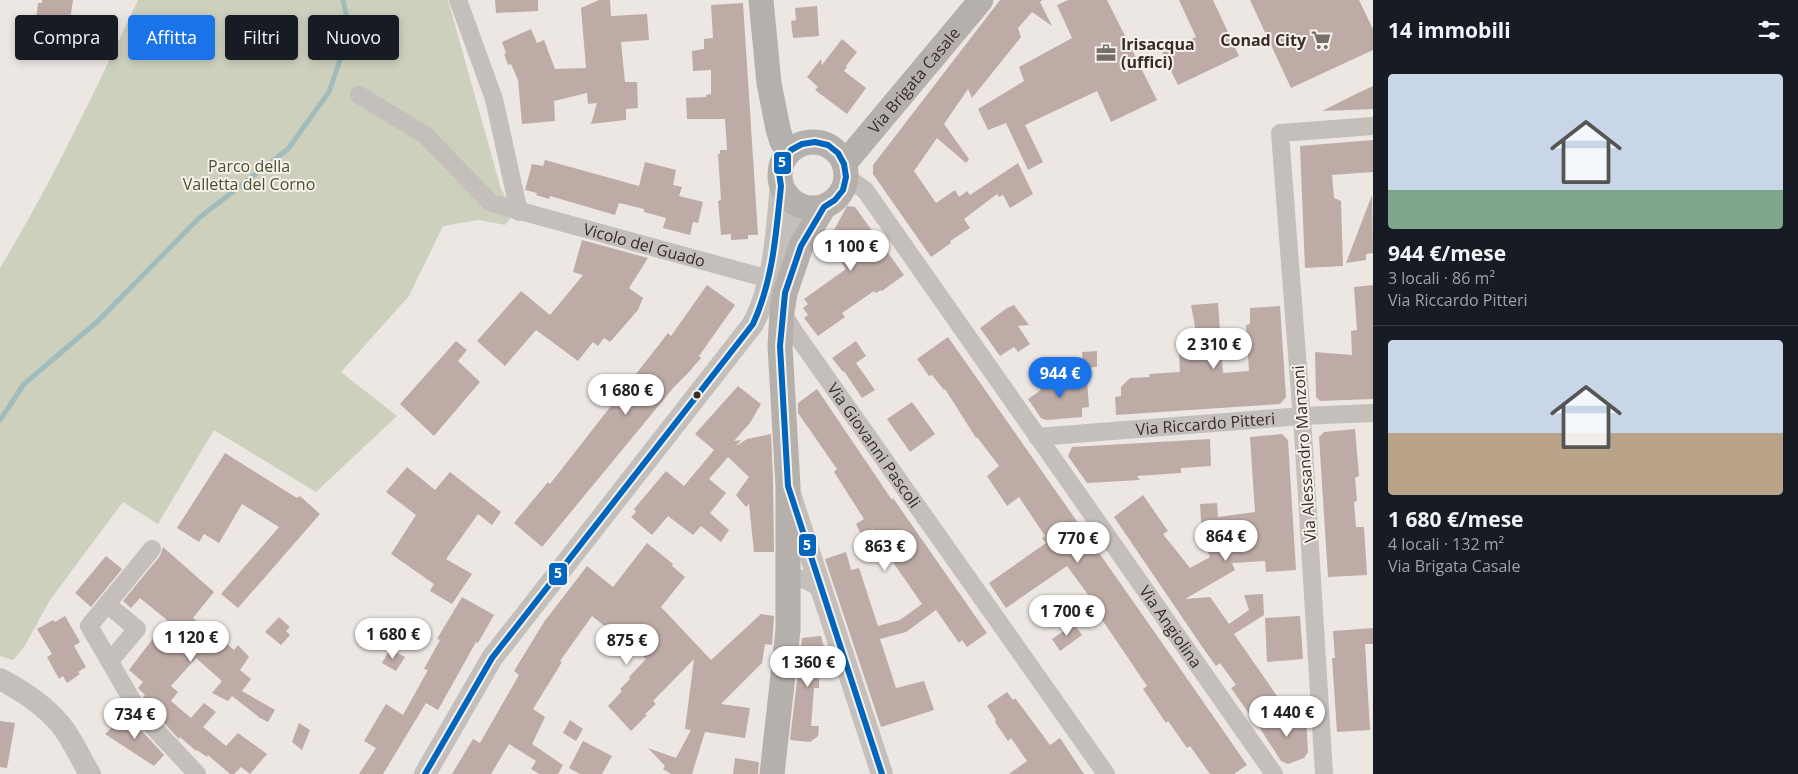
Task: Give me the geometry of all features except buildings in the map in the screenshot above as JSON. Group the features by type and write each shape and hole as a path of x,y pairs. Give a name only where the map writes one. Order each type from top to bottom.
{"main road":[{"path":"760,0 769,83 782,142 796,147 815,142 828,145 848,170"},
{"name":"Via Brigata Casale","path":"814,207 835,200 848,170 976,4"},
{"name":"Via Brigata Casale","path":"781,186 780,173 783,161 796,147"},
{"path":"772,774 788,630 788,486 780,346 782,312 785,293 814,207 794,203 786,196 781,186"}],"street":[{"path":"458,0 494,99 519,212"},
{"name":"Vicolo del Guado","path":"358,95 425,135 491,203 519,212 771,272"},
{"name":"Via Alessandro Manzoni","path":"1324,774 1302,416 1280,133 1373,126"},
{"name":"Via Angiolina","path":"848,170 865,190 1274,774"},
{"name":"Via Brigata Casale","path":"771,272 781,186"},
{"name":"Via Brigata Casale","path":"425,774 492,658 753,324 761,308 771,272 795,216 814,207"},
{"name":"Via Giovanni Pascoli","path":"782,312 1106,774"},
{"path":"753,324 780,346"},
{"name":"Via Riccardo Pitteri","path":"1037,437 1302,416 1373,413"},
{"path":"788,486 882,774"},
{"path":"152,548 90,626 140,712 197,774"},
{"path":"788,577 805,579 815,584 822,591"},
{"path":"107,604 137,629 110,661"},
{"path":"0,680 16,687 60,724 90,774"}],"green space":[{"name":"Parco della Valletta del Corno","path":"138,0 448,0 501,189 515,213 505,225 479,220 443,226 409,296 341,372 397,416 316,492 214,430 158,524 123,502 50,600 24,647 13,660 0,656 0,268 55,169 109,60 118,60 118,42 128,21 128,60 215,60 215,15 131,15"}],"waterway":[{"path":"0,420 24,384 98,321 199,218 288,149 329,92 350,31 343,0"}],"transit line":[{"name":"5","path":"425,774 492,658 753,324 765,291 773,256 781,186 779,173 783,161 791,150 802,144 815,142 828,145 838,153 844,164 846,177 843,190 835,200 824,207 801,246 785,293 780,346 788,486 882,774"}],"place":[{"name":"Conad City","path":"1321,40"},
{"name":"Irisacqua (uffici)","path":"1106,53"}]}
